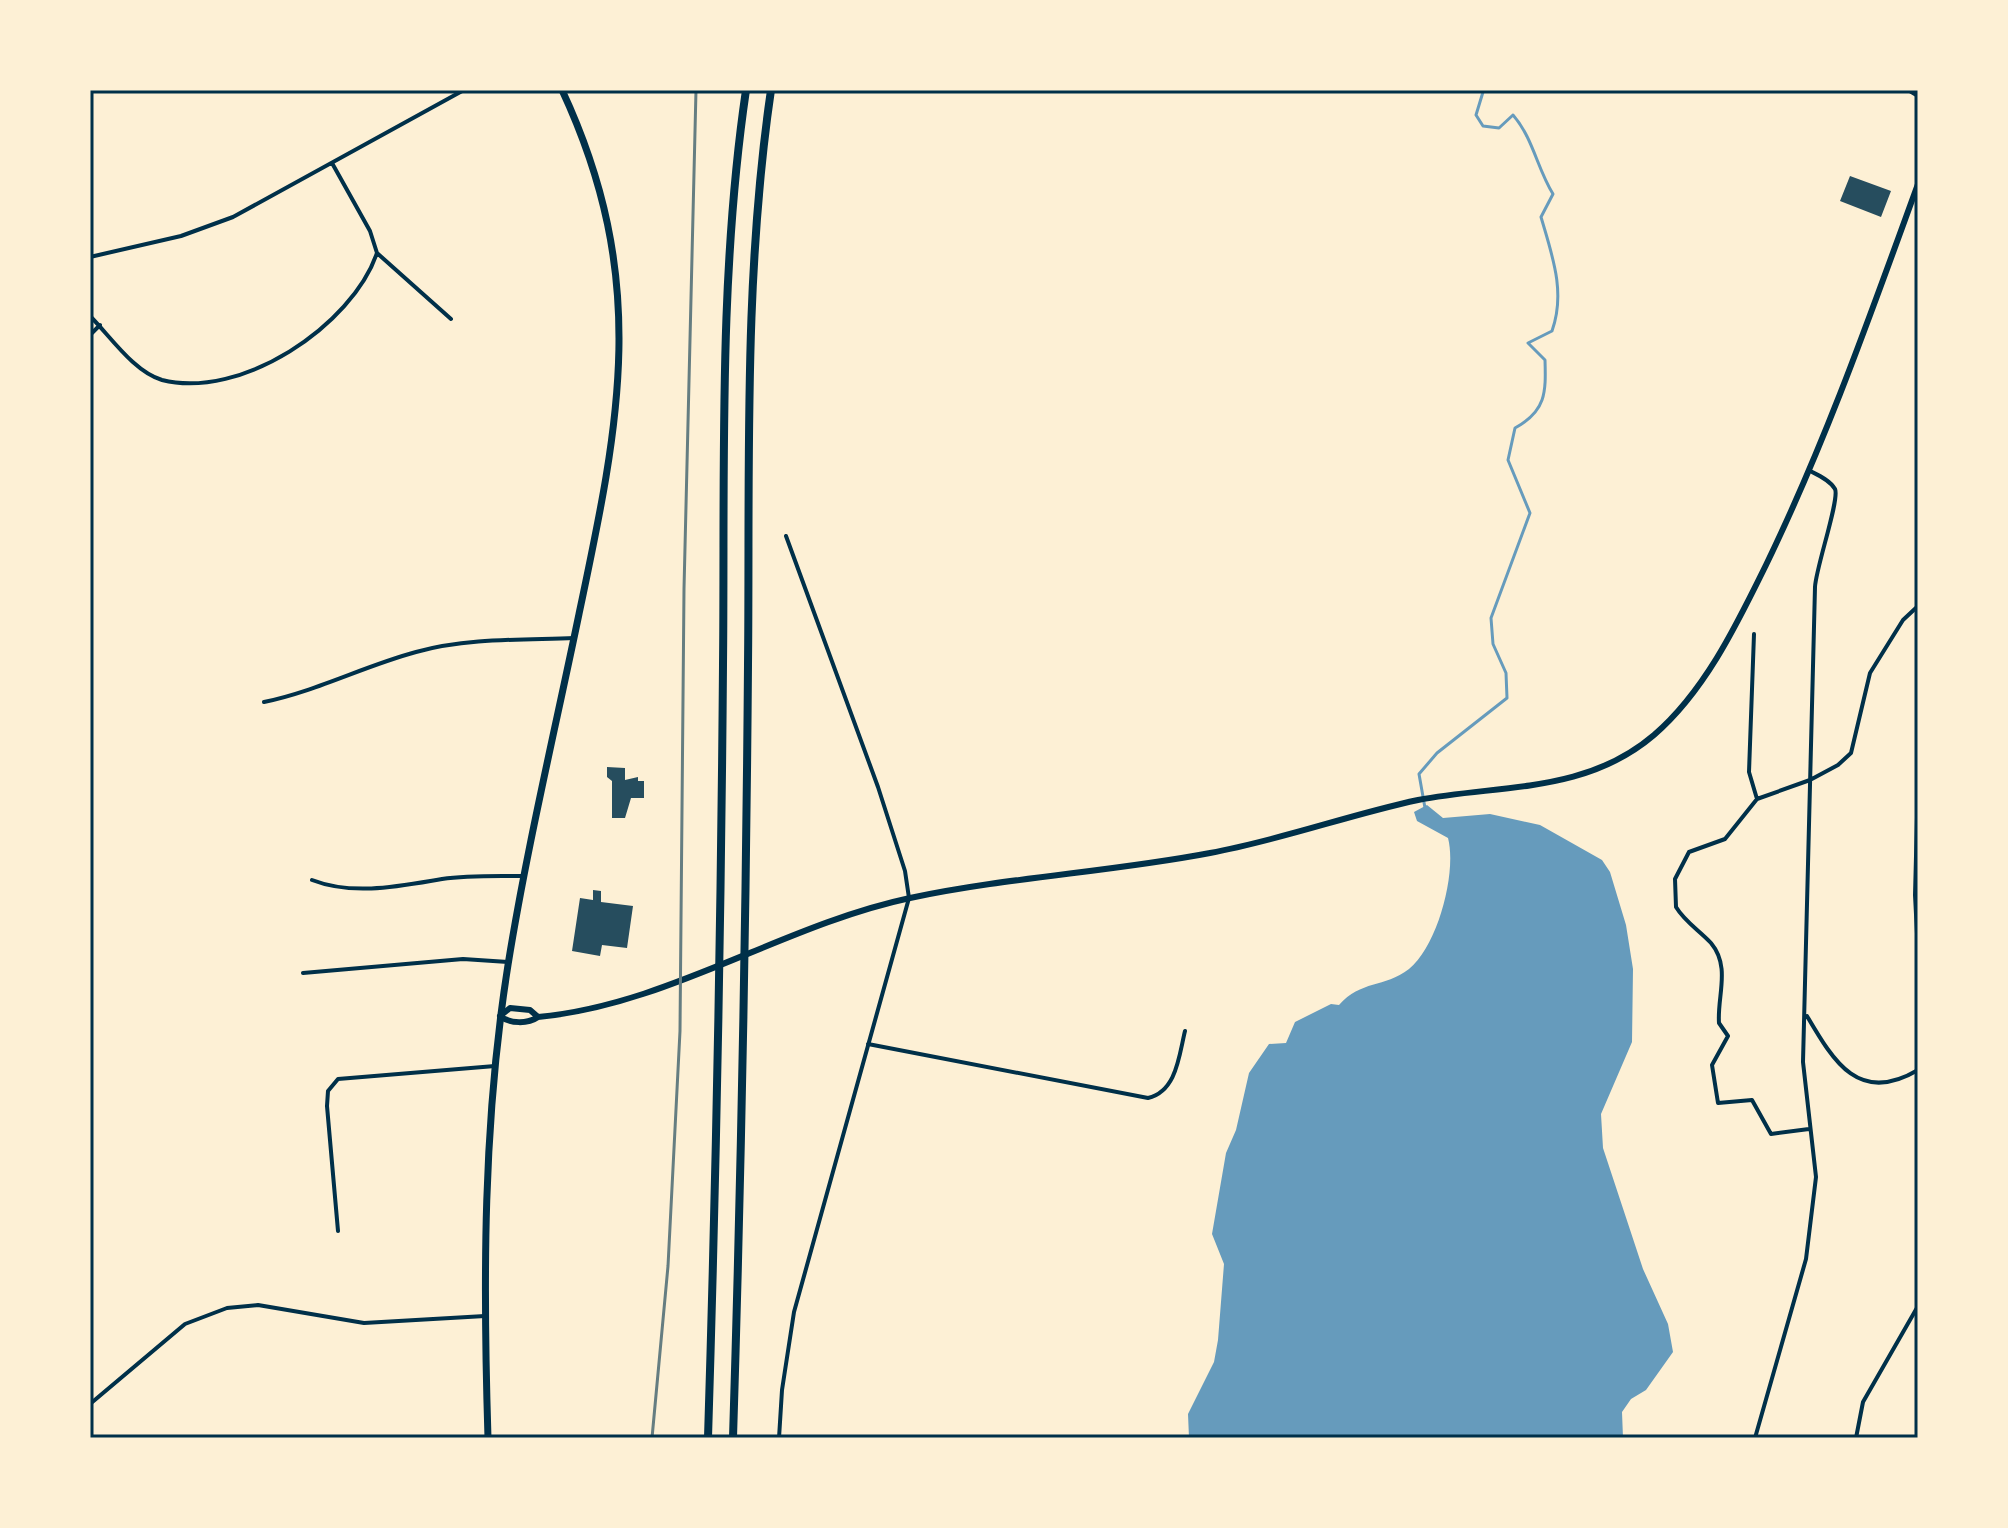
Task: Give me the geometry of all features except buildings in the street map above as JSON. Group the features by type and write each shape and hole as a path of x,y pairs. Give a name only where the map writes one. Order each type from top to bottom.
{"highway":[{"path":"708,1438 720,1028 726,343 731,227 746,90"},
{"path":"733,1438 745,1049 751,350 757,217 771,90"}],"main road":[{"path":"488,1438 485,1171 500,1016 525,876 611,460 620,351 616,281 606,216 578,126 562,90"}],"street":[{"path":"90,257 210,227 464,90"},
{"path":"1908,90 1918,96"},
{"path":"332,163 370,231 377,253 451,319"},
{"path":"538,1017 530,1010 510,1008 500,1016 509,1021 529,1022 538,1017 595,1009 909,898 1214,853 1411,802 1568,780 1606,766 1656,733 1688,699 1720,651 1810,471 1918,184"},
{"path":"90,316 143,370 161,380 240,377 330,321 370,274 377,253"},
{"path":"90,335 100,325"},
{"path":"1755,1438 1808,1244 1816,1177 1804,1085 1816,575 1837,496 1833,486 1810,471"},
{"path":"779,1438 782,1390 794,1312 909,898 902,861 878,787 786,536"},
{"path":"1810,1128 1771,1134 1752,1100 1718,1103 1712,1065 1728,1036 1719,1023 1723,984 1720,964 1711,944 1683,918 1674,902 1675,879 1685,856 1725,839 1757,799 1810,780 1838,765 1851,753 1870,673 1903,620 1918,606"},
{"path":"1754,634 1749,772 1757,799"},
{"path":"264,702 297,696 413,653 444,645 574,638"},
{"path":"1918,779 1915,895 1918,953"},
{"path":"312,880 326,886 402,888 443,879 525,876"},
{"path":"303,973 463,959 508,962"},
{"path":"1805,1014 1834,1060 1855,1078 1889,1082 1918,1070"},
{"path":"868,1044 1148,1098 1164,1090 1170,1081 1185,1031"},
{"path":"338,1231 327,1106 328,1091 338,1079 495,1066"},
{"path":"90,1404 185,1324 227,1308 258,1305 364,1323 485,1316"},
{"path":"1856,1438 1863,1402 1918,1306"}],"water":[{"path":"1427,805 1443,818 1490,814 1540,825 1602,860 1610,872 1626,925 1633,969 1632,1042 1601,1114 1603,1148 1643,1269 1668,1324 1673,1352 1646,1390 1631,1399 1622,1412 1623,1438 1189,1438 1188,1414 1214,1362 1218,1340 1224,1264 1212,1234 1226,1153 1236,1130 1249,1073 1269,1044 1286,1043 1295,1022 1331,1004 1339,1005 1364,988 1400,975 1409,969 1429,944 1443,908 1450,852 1448,838 1417,821 1414,812"}],"waterway":[{"path":"1425,808 1419,774 1437,753 1507,698 1506,673 1493,644 1491,618 1530,513 1508,460 1515,428 1533,415 1544,392 1545,360 1528,343 1552,331 1558,302 1556,274 1541,217 1553,194 1525,133 1513,115 1499,128 1483,126 1476,115 1483,92 1477,90"}],"railway":[{"path":"652,1438 668,1266 680,1031 684,589 696,90"}]}
